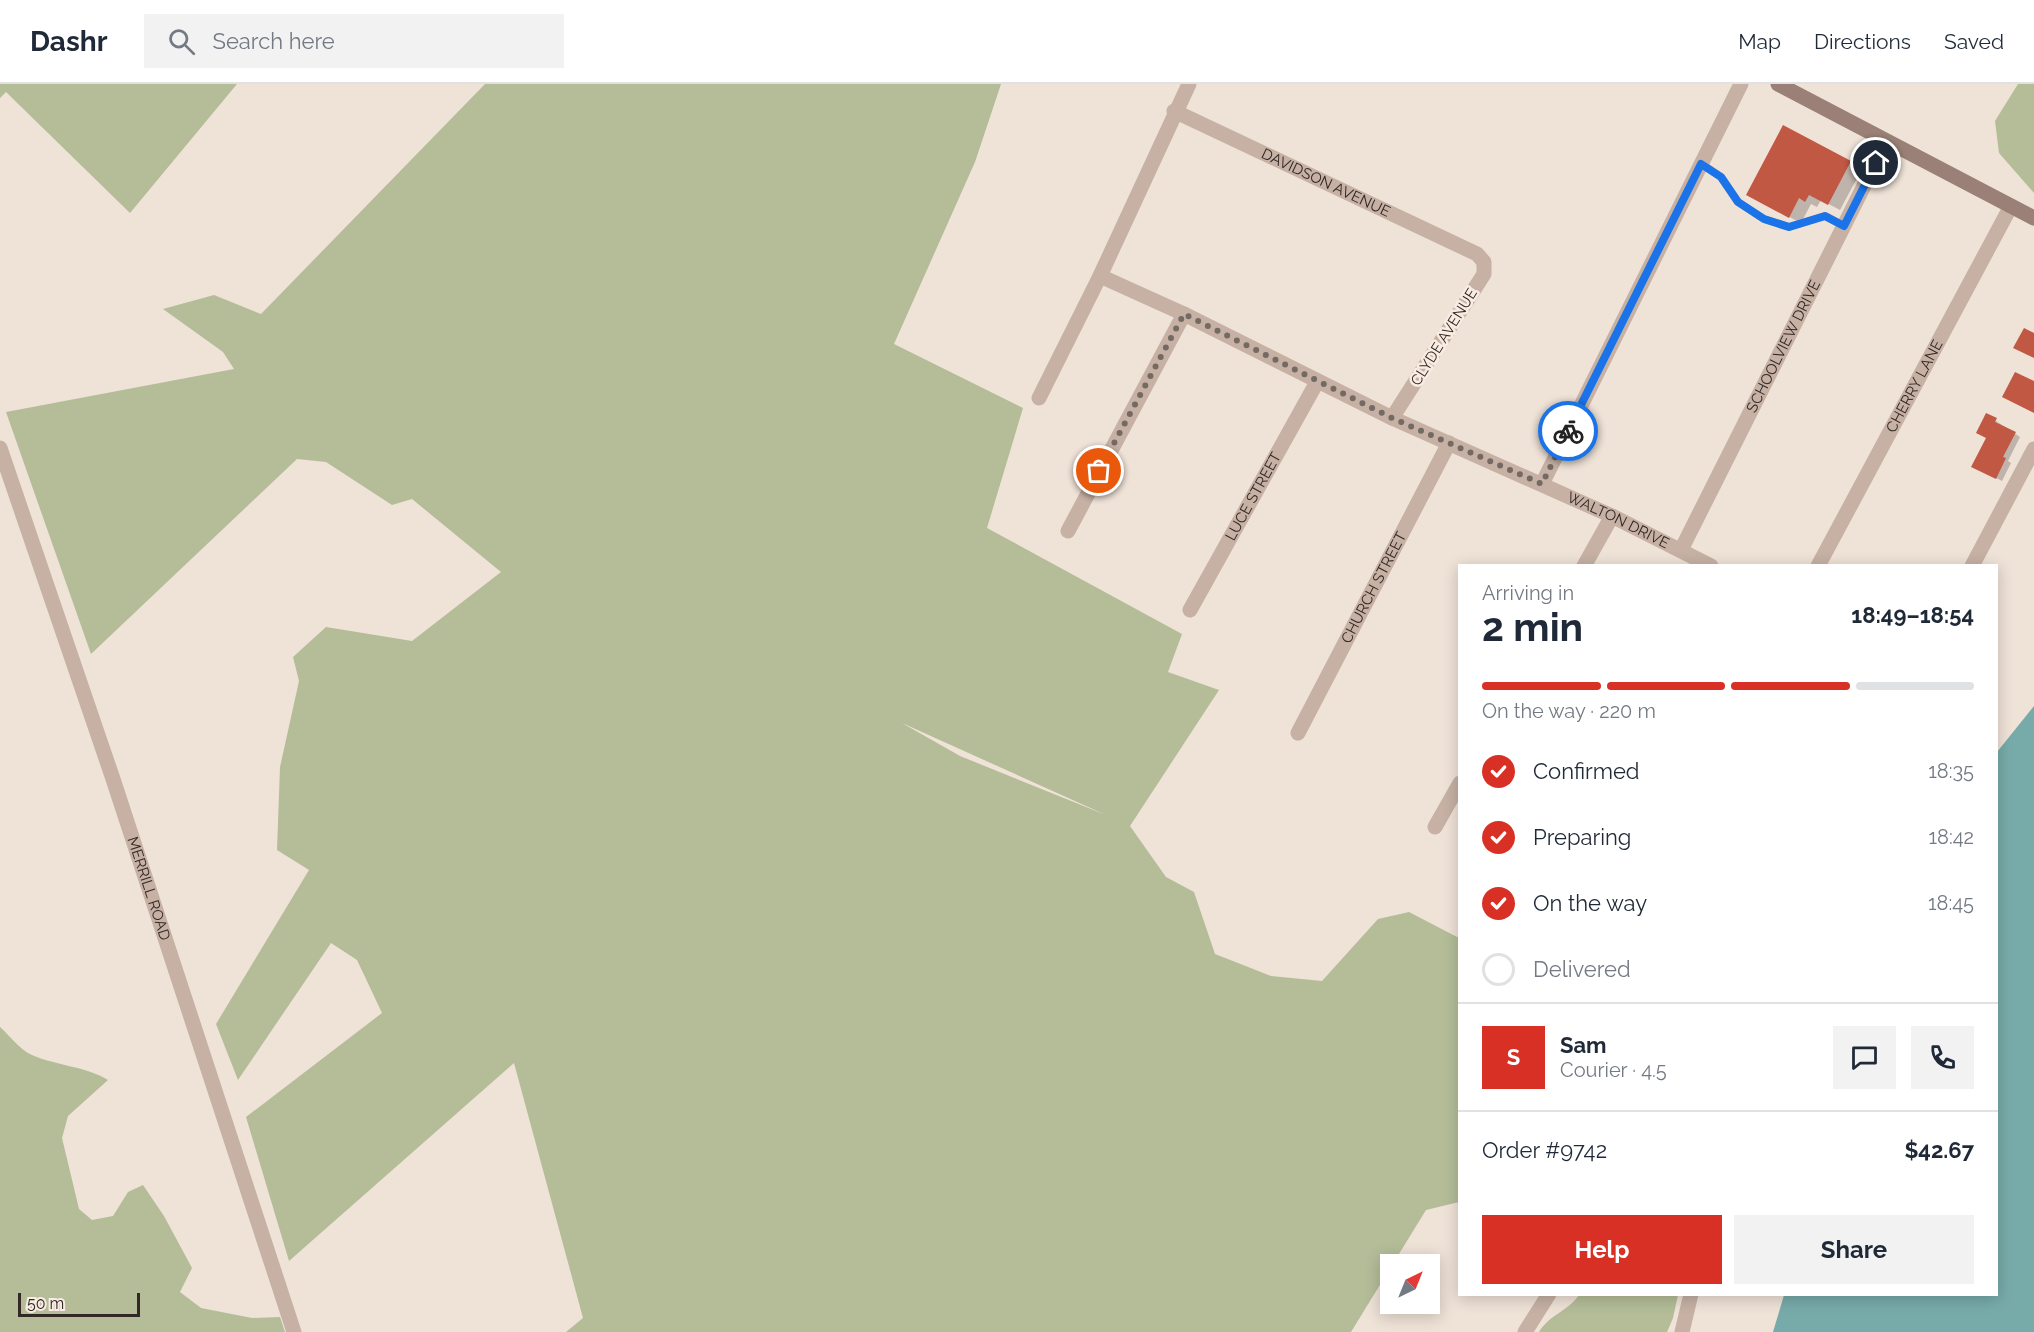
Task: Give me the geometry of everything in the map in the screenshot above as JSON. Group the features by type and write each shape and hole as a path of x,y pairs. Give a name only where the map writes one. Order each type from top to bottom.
{"street":[{"path":"1039,398 1100,276 1174,111 1189,84"},
{"path":"1542,484 1742,84"},
{"path":"1778,84 2034,218"},
{"name":"DAVIDSON AVENUE","path":"1174,111 1478,254"},
{"name":"SCHOOLVIEW DRIVE","path":"1681,550 1886,142"},
{"name":"CHERRY LANE","path":"1819,564 2011,206"},
{"name":"CLYDE AVENUE","path":"1392,418 1484,274 1484,262 1478,254"},
{"name":"WALTON DRIVE","path":"1100,276 1184,314 1392,418 1612,516 1707,564"},
{"path":"1068,531 1184,314"},
{"name":"LUCE STREET","path":"1190,610 1317,382"},
{"name":"CHURCH STREET","path":"1298,734 1449,443"},
{"name":"MERRILL ROAD","path":"0,448 114,779 294,1332"},
{"path":"1973,564 2034,449"},
{"path":"1585,564 1612,516"},
{"path":"1435,827 1458,787"},
{"path":"1525,1332 1548,1296"},
{"path":"1682,1332 1691,1296"}],"lane":[{"path":"1701,164 1721,177 1738,202 1764,219 1789,227 1825,216 1844,226"}],"green space":[{"path":"0,84 237,84 130,213 6,92 0,98"},
{"path":"485,84 1001,84 975,162 894,344 1023,408 987,528 1182,634 1168,672 1219,690 1130,826 1166,877 1194,892 1215,954 1271,976 1322,981 1378,919 1409,912 1458,937 1458,1202 1426,1210 1399,1254 1380,1254 1380,1285 1351,1332 566,1332 583,1318 514,1063 289,1261 246,1117 382,1013 357,960 331,943 238,1080 216,1024 309,870 277,850 280,767 299,681 293,657 326,627 412,641 501,572 412,499 392,505 326,462 297,459 91,654 6,412 234,369 223,352 163,309 214,295 261,314","holes":["902,723 1106,815 960,756"]},
{"path":"2018,84 2034,84 2034,193 1999,153 1995,121"},
{"path":"0,1027 32,1055 90,1072 108,1080 68,1116 62,1138 79,1209 92,1220 113,1216 128,1192 143,1185 164,1216 192,1268 180,1292 201,1308 252,1318 280,1317 285,1332 0,1332"},
{"path":"1578,1296 1678,1296 1667,1332 1539,1332 1548,1321"}],"water":[{"path":"2034,706 2034,1332 1773,1332 1784,1296 1998,1296 1998,751"}],"building":[{"path":"1783,125 1851,161 1828,205 1809,195 1805,202 1799,198 1789,218 1746,195"},
{"path":"2024,328 2034,333 2034,358 2013,348"},
{"path":"2015,372 2034,381 2034,413 2002,397"},
{"path":"1986,413 1997,418 1995,422 2016,432 2003,457 2006,458 1996,479 1971,467 1986,438 1976,433"}],"way so far":[{"path":"1099,471 1184,314 1392,418 1542,484 1568,431"}],"route":[{"path":"1568,431 1701,164 1721,177 1738,202 1764,219 1789,227 1825,216 1844,226 1876,163"}]}
